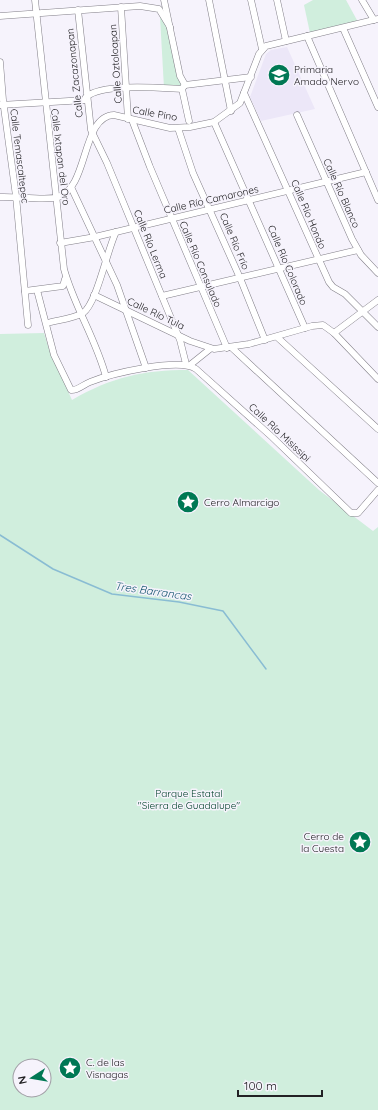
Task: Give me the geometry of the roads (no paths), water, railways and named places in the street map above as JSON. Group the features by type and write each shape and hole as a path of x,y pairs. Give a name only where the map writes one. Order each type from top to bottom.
{"street":[{"name":"Calle Ixtapan del Oro","path":"35,0 45,104 57,198 60,243 66,275 96,346 106,377"},
{"path":"164,0 183,87 188,121"},
{"path":"209,0 231,111"},
{"path":"251,0 261,51 270,44 376,20 362,0"},
{"path":"277,0 286,41"},
{"path":"0,16 37,12 120,7 157,8 162,12 170,28"},
{"name":"Calle Oztoloapan","path":"120,7 130,119"},
{"name":"Calle Zacazonapan","path":"78,10 86,99 92,134"},
{"path":"343,28 378,107"},
{"path":"307,36 378,200"},
{"name":"Calle Pino","path":"57,198 71,187 77,176 92,134 97,124 104,118 114,115 178,128 214,122 231,111 240,102 261,51"},
{"name":"Calle Temascaltepec","path":"0,62 2,106 16,196 28,325"},
{"path":"2,106 45,104 86,99 90,94 127,88 183,87 251,77"},
{"name":"Calle Río Hondo","path":"244,94 331,286 345,294 378,327"},
{"name":"Calle Río Blanco","path":"297,115 358,250 378,273"},
{"name":"Calle Río Consulado","path":"130,119 199,287 229,348 378,483"},
{"name":"Calle Río Colorado","path":"214,122 305,328"},
{"name":"Calle Río Frío","path":"178,128 193,173 240,278 265,340"},
{"name":"Calle Río Lerma","path":"92,134 107,163 162,296 188,365"},
{"name":"Calle Río Camarones","path":"60,243 95,237 366,172"},
{"path":"71,187 117,285 146,368"},
{"path":"0,197 16,196 57,198"},
{"path":"47,323 81,313 88,307 94,295 116,232"},
{"path":"162,296 358,250"},
{"path":"25,291 63,286 66,275"},
{"path":"36,290 47,323 54,355 72,391 106,377 146,368 188,365 210,349 229,348 320,325 334,333 378,379"},
{"name":"Calle Río Tula","path":"94,295 210,349"},
{"path":"334,333 378,300"},
{"path":"277,337 378,429"},
{"name":"Calle Río Misissipi","path":"188,365 272,438 351,513 355,514 378,490"}],"waterway":[{"name":"Tres Barrancas","path":"0,535 53,569 112,594 179,602 223,611 266,669"}],"place":[{"name":"Primaria Amado Nervo","path":"279,75"},
{"name":"Cerro Almarcigo","path":"188,502"},
{"name":"Cerro de la Cuesta","path":"360,842"},
{"name":"C. de las Visnagas","path":"70,1068"}],"park label":[{"name":"Parque Estatal \"Sierra de Guadalupe\"","path":"189,798"}]}
